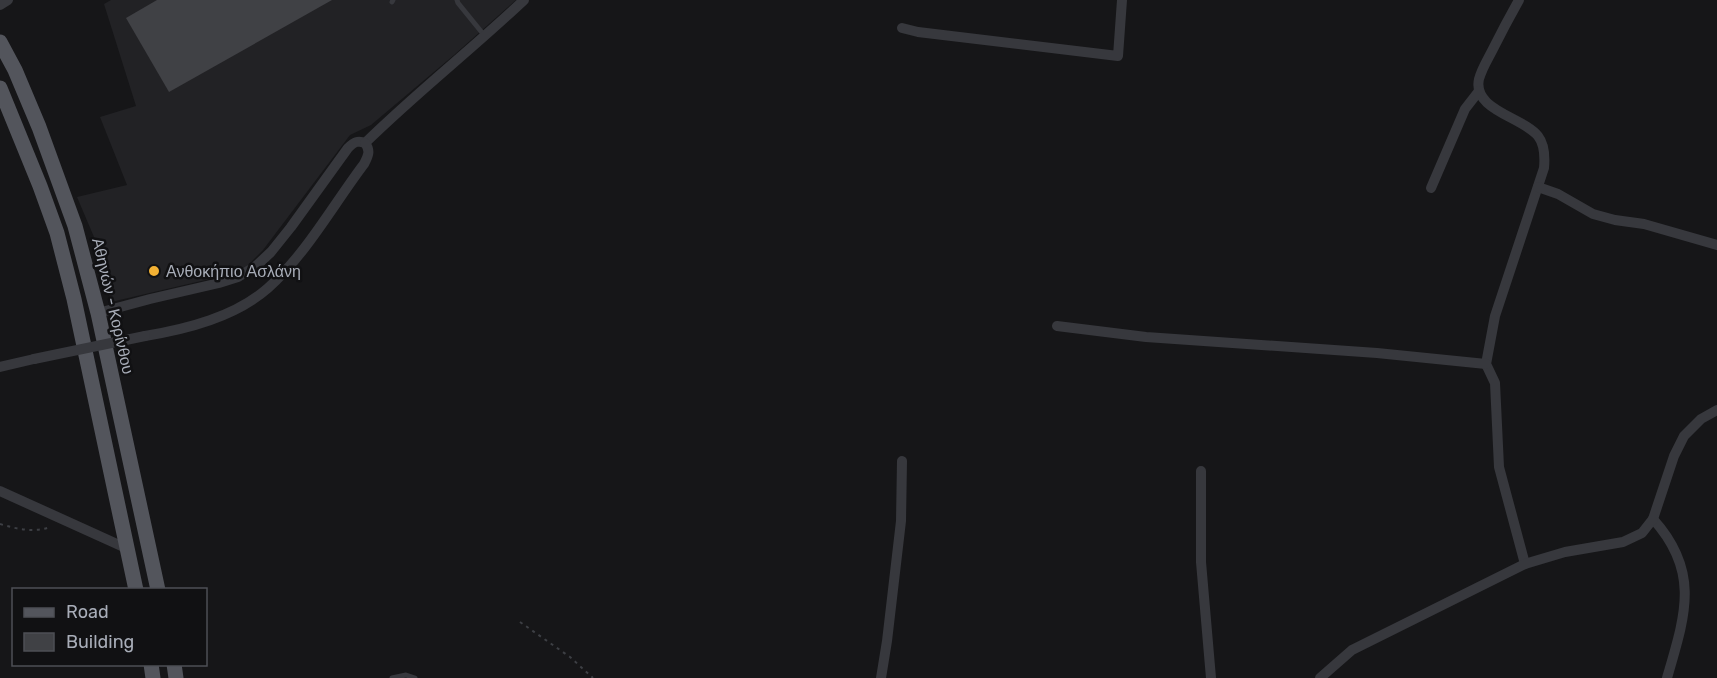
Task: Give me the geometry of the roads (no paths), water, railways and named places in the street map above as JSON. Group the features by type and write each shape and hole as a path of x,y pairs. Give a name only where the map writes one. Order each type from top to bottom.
{"main road":[{"name":"Αθηνών - Κορίνθου","path":"0,42 15,70 39,127 75,226 98,313 158,588"},
{"path":"0,88 57,233 74,299 136,588"}],"street":[{"path":"0,5 8,0"},
{"path":"365,143 416,95 486,37 524,0"},
{"path":"902,28 918,32 1118,56 1122,0"},
{"path":"1519,0 1483,68 1479,80 1479,91 1485,101 1498,111 1529,127 1540,138 1545,153 1545,168 1495,316 1486,364 1495,383 1499,467 1525,564"},
{"path":"1431,188 1465,109 1479,91"},
{"path":"0,367 173,331 197,324 246,303 266,290 284,273 364,164 369,148 360,141 354,142 348,148 291,227 256,267 238,277 219,283 98,313"},
{"path":"1538,187 1558,194 1593,214 1644,224 1717,245"},
{"path":"1057,326 1146,337 1377,353 1486,364"},
{"path":"1320,678 1352,650 1525,564 1565,552 1623,542 1642,533 1653,519 1671,465 1684,436 1701,419 1717,410"},
{"path":"881,678 901,521 902,461"},
{"path":"1201,471 1201,562 1210,678"},
{"path":"0,491 128,549"},
{"path":"1653,519 1677,553 1684,576 1685,608 1667,678"}],"lane":[{"path":"457,0 486,37"},
{"path":"392,678 406,675 415,678"}],"place":[{"name":"Ανθοκήπιο Ασλάνη","path":"154,271"}]}
